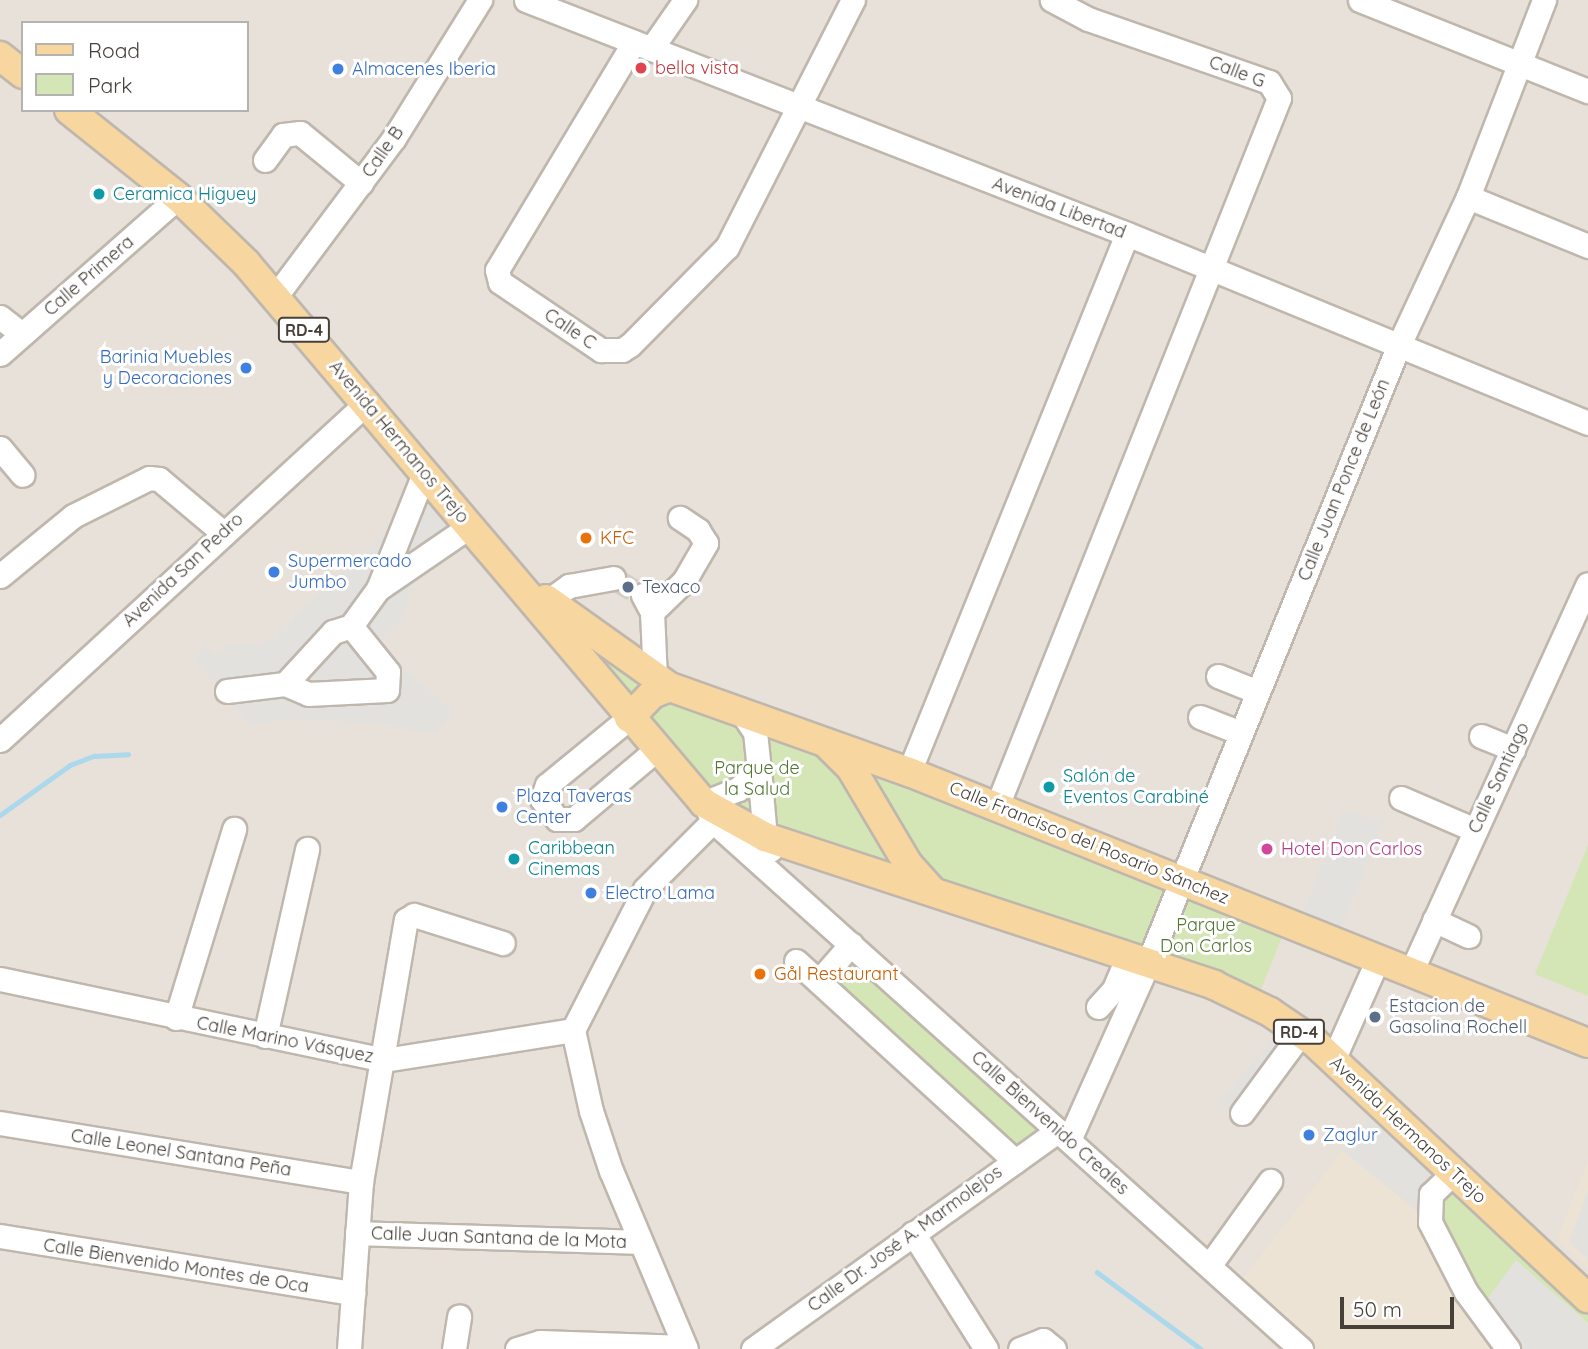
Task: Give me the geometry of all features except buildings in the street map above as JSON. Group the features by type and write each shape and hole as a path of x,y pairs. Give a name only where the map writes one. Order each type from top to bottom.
{"main road":[{"name":"Avenida Hermanos Trejo","path":"72,112 178,197 275,297 367,402 629,718 713,813 765,837 1214,985 1270,1012 1333,1059 1588,1298"},
{"name":"Avenida Hermanos Trejo","path":"512,576 663,682 823,741 851,768 908,864 933,892"},
{"path":"629,718 663,682"},
{"name":"Calle Francisco del Rosario Sánchez","path":"823,741 997,806 1588,1042"}],"street":[{"name":"Calle B","path":"275,297 361,183 480,0"},
{"name":"Avenida Libertad","path":"526,0 1127,234 1208,270 1588,423"},
{"name":"Calle C","path":"685,0 643,46 497,270 500,282 601,350 622,350 630,345 727,247 853,0"},
{"name":"Calle G","path":"1052,0 1088,19 1269,82 1276,89 1278,107 1208,270"},
{"path":"1360,0 1588,91"},
{"name":"Calle Juan Ponce de León","path":"1138,960 1182,879 1398,347 1468,197 1544,0"},
{"path":"265,160 283,135 300,133 361,183"},
{"name":"Calle Primera","path":"0,354 178,197"},
{"path":"1468,197 1588,246"},
{"path":"909,772 1127,234"},
{"path":"997,806 1208,270"},
{"path":"0,317 22,334"},
{"name":"Avenida San Pedro","path":"0,740 222,532 367,402"},
{"path":"0,448 23,475"},
{"path":"285,684 333,632 351,626 378,589 425,471"},
{"path":"0,576 73,516 149,478 159,479 222,532"},
{"path":"663,682 648,603 684,581 706,543 680,519"},
{"path":"378,589 470,526"},
{"path":"548,601 569,586 613,578"},
{"name":"Calle Santiago","path":"1411,972 1588,584"},
{"path":"227,691 285,684 308,694 387,690 388,671 351,626"},
{"path":"1218,676 1258,691"},
{"name":"Calle Bienvenido Creales","path":"740,710 755,732 765,837 799,898"},
{"path":"1200,716 1241,733"},
{"path":"629,718 547,785 544,804 557,819 574,819 657,749"},
{"path":"1481,736 1513,749"},
{"path":"517,1349 540,1342 685,1348 640,1242 594,1121 573,1030 645,889 713,813 760,769"},
{"path":"1401,798 1475,830"},
{"name":"Calle Bienvenido Creales","path":"713,813 799,898 1301,1349"},
{"path":"176,1018 233,829"},
{"path":"265,1036 307,849"},
{"path":"349,1349 361,1182 406,920 414,915 502,943"},
{"path":"1434,920 1468,936"},
{"path":"819,981 851,944"},
{"path":"1333,1059 1378,959"},
{"path":"1098,1007 1138,960"},
{"path":"1064,1135 1138,960"},
{"path":"796,961 1015,1161"},
{"name":"Calle Marino Vásquez","path":"0,979 176,1018 384,1059 573,1030"},
{"path":"1242,1113 1301,1033"},
{"name":"Calle Leonel Santana Peña","path":"0,1123 361,1182"},
{"name":"Calle Dr. José A. Marmolejos","path":"753,1349 1015,1161 1064,1135"},
{"path":"1454,1172 1431,1194 1430,1222 1466,1292 1508,1349"},
{"path":"1209,1266 1269,1181"},
{"name":"Calle Juan Santana de la Mota","path":"357,1233 640,1242"},
{"path":"913,1233 986,1349"},
{"name":"Calle Bienvenido Montes de Oca","path":"0,1236 353,1293"},
{"path":"454,1349 459,1316"},
{"path":"1020,1349 1043,1340 1054,1349"}],"shaded area":[{"path":"0,0 1588,0 1588,1349 0,1349"},
{"path":"409,479 463,531 420,561 402,618 378,644 453,712 435,733 358,722 284,720 250,725 193,657 204,646 215,656 230,644 263,645 390,529"},
{"path":"1343,809 1383,823 1336,942 1298,926"},
{"path":"1278,1032 1305,1053 1246,1125 1219,1102"},
{"path":"1380,1103 1588,1298 1588,1349 1301,1349 1235,1289"},
{"path":"1373,1112 1443,1182 1430,1222 1342,1150"},
{"path":"1588,1161 1588,1268 1557,1239"},
{"path":"1588,1190 1588,1260 1569,1242"},
{"path":"1516,1260 1588,1324 1588,1349 1508,1349 1478,1312"}],"green space":[{"name":"Parque de la Salud","path":"512,576 620,655 1288,922 1255,1004 766,838 777,865"},
{"path":"1588,845 1588,996 1535,974"},
{"path":"851,944 1058,1131 1015,1161 819,981"},
{"path":"1443,1182 1588,1312 1588,1323 1516,1261 1478,1312 1428,1204"}],"waterway":[{"path":"0,815 70,765 94,756 128,754"},
{"path":"1097,1272 1201,1349"}],"tunnel":[{"path":"613,578 643,595"}],"place":[{"name":"bella vista","path":"641,68"},
{"name":"Almacenes Iberia","path":"338,69"},
{"name":"Ceramica Higuey","path":"99,194"},
{"name":"Barinia Muebles y Decoraciones","path":"246,368"},
{"name":"KFC","path":"586,538"},
{"name":"Supermercado Jumbo","path":"274,572"},
{"name":"Texaco","path":"628,587"},
{"name":"Salón de Eventos Carabiné","path":"1049,787"},
{"name":"Plaza Taveras Center","path":"502,807"},
{"name":"Hotel Don Carlos","path":"1267,849"},
{"name":"Caribbean Cinemas","path":"514,859"},
{"name":"Electro Lama","path":"591,893"},
{"name":"Gål Restaurant","path":"760,974"},
{"name":"Estacion de Gasolina Rochell","path":"1375,1017"},
{"name":"Zaglur","path":"1309,1135"}],"park label":[{"name":"Parque Don Carlos","path":"1206,936"}]}
